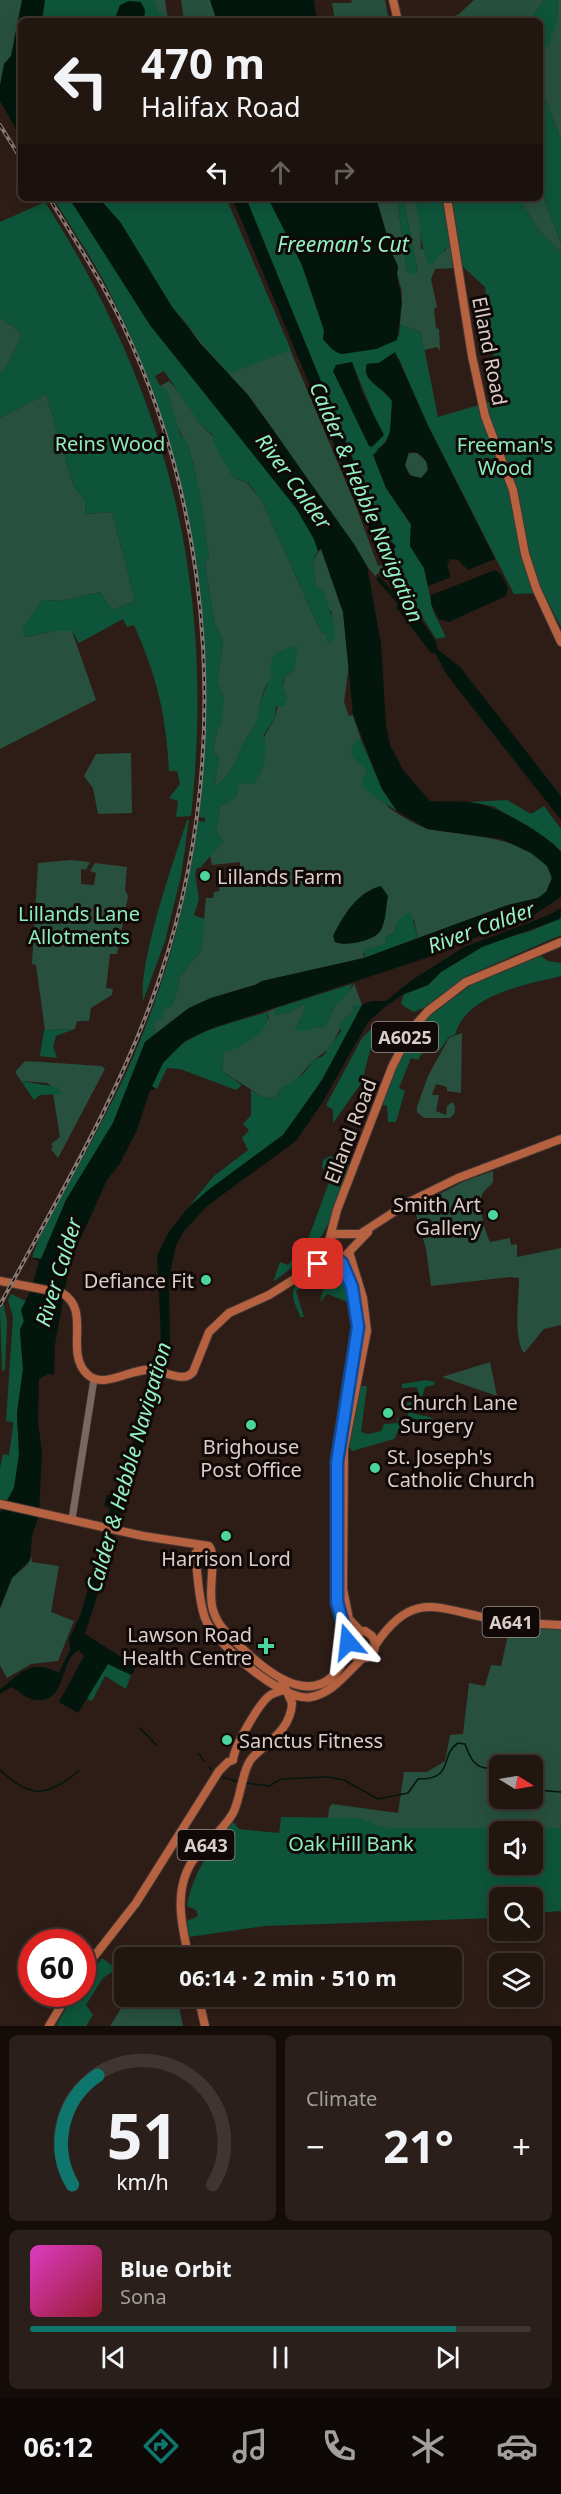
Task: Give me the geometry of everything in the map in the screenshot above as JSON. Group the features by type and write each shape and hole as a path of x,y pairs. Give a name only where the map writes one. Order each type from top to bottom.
{"main road":[{"path":"393,0 397,18"},
{"name":"Elland Road","path":"447,201 472,356 485,416 513,490 525,554 536,588 561,642"},
{"name":"Elland Road","path":"337,1210 399,1051 413,1027 428,1011 466,982 561,942"},
{"path":"281,1287 328,1241 344,1234 360,1234 411,1201 458,1178 561,1139"},
{"path":"233,1760 239,1766 249,1762 279,1734 292,1709 310,1697 332,1687 362,1659 372,1654 376,1644 372,1636 349,1619 343,1589 345,1534 343,1464 367,1331 363,1298 350,1251 351,1242 344,1234 337,1210"},
{"name":"A6025","path":"328,1241 337,1210"},
{"path":"0,1281 66,1295 75,1307 80,1362 85,1372 94,1378 103,1380 154,1370 183,1377 190,1376 199,1363 208,1332 229,1313 281,1287 334,1255 343,1256 377,1223"},
{"path":"328,1241 334,1255 342,1263 352,1287 358,1327 337,1462 337,1602 348,1646 355,1658 362,1659"},
{"path":"0,1504 209,1546 213,1552 211,1605 220,1626 285,1688 292,1709"},
{"path":"185,1542 204,1570 211,1569"},
{"path":"202,1545 196,1558 203,1612 208,1625 218,1637 285,1688 310,1697"},
{"name":"A641","path":"376,1644 386,1629 411,1609 432,1605 511,1622 561,1625"},
{"path":"96,1954 140,1898 218,1774 233,1760 256,1713 269,1696 285,1688 312,1686 326,1682 339,1670 352,1634 386,1629"},
{"path":"237,1750 248,1751 249,1762"},
{"name":"A643","path":"187,1947 181,1910 181,1888 188,1869 233,1814 249,1762"},
{"path":"49,2026 60,2007"},
{"path":"201,2007 205,2026"}],"street":[{"path":"72,1519 94,1378"}],"green space":[{"path":"0,0 165,0 168,18 18,18 18,108 0,94"},
{"path":"45,0 154,0 158,12 167,18 42,18"},
{"path":"181,0 210,0 216,18 184,18"},
{"path":"352,0 385,0 388,18 334,18 332,3 351,3"},
{"path":"474,0 544,0 531,18 450,18 459,14"},
{"path":"544,0 558,0 557,22 548,47 543,48 543,18 531,18"},
{"path":"558,0 561,0 561,140 543,93 543,48 557,22"},
{"path":"543,93 561,140 561,243 543,196"},
{"path":"543,196 561,243 561,253 541,233 520,201 543,201"},
{"path":"55,201 71,201 73,203 150,325 296,508 314,539 318,551 313,561 316,586 324,592 334,624 335,637 332,643 326,641 327,634 321,632 262,501 248,483 233,477 213,442 213,435 201,425 164,371 155,376 160,386 167,390 180,434 186,440 190,452 201,499 209,557 205,563 214,621 223,641 217,682 224,698 222,724 217,731 213,750 219,758 214,787 229,772 254,727 263,694 271,679 271,665 275,655 297,646 295,669 285,676 282,685 288,698 284,706 276,706 275,718 264,735 265,755 260,774 253,784 239,783 236,797 220,806 216,831 223,841 201,867 197,868 195,874 199,899 194,915 205,919 201,951 178,978 179,985 172,1006 164,1009 163,1017 154,1023 155,1034 145,1042 113,1123 66,1200 41,1259 32,1257 39,1238 114,1099 151,1012 180,918 198,821 205,822 205,818 199,817 204,749 205,682 201,615 193,550 180,485 162,421 139,358 111,295"},
{"path":"101,201 227,201 354,501 378,566 384,564 388,573 385,574 383,569 375,576 248,395 200,343"},
{"path":"102,201 227,201 291,350 229,374 172,307 121,223"},
{"name":"Freeman's Wood","path":"247,201 270,201 302,265 324,330 399,336 400,325 421,332 438,417 499,399 485,287 462,266 452,201 520,201 541,233 561,253 561,627 543,593 514,594 428,425 429,428 399,359 391,355 379,363 367,364 366,373 392,401 389,434 377,449 386,488 411,525 410,546 424,568 433,611 446,637 436,639 407,592 393,550 396,546 390,541 356,467","holes":["352,362 373,413 357,419 333,371"]},
{"path":"377,201 397,201 407,271 418,272 404,201 420,201 416,204 420,222 421,249 444,252 450,244 453,268 435,269 431,279 437,307 434,309 436,328 439,329 440,351 437,347 424,350 421,332 400,325 402,292 397,274 398,266"},
{"path":"397,201 404,201 418,272 412,274 407,271"},
{"path":"420,201 443,201 450,244 430,266 422,243 416,204"},
{"name":"Reins Wood","path":"45,202 88,275 124,347 152,421 174,496 188,572 196,650 197,732 191,816 176,817 178,801 169,798 180,784 177,771 169,771 166,731 159,696 149,662 134,625 127,627 123,619 79,643 72,631 54,631 25,637 22,629 41,601 65,600 100,592 112,610 135,601 112,512 86,514 85,500 74,487 46,394 0,418 0,373 7,365 21,337 17,329 0,318 0,222"},
{"path":"0,318 17,329 21,337 7,366 0,373"},
{"path":"169,381 187,401 201,425 213,436 233,477 247,483 262,501 321,632 327,634 332,643 332,613 326,604 324,592 316,586 313,561 321,548 343,612 349,665 344,702 349,716 353,715 361,740 356,741 362,757 387,805 424,828 499,840 518,846 534,854 546,864 552,878 546,892 538,898 508,905 418,938 414,920 397,923 394,933 385,937 385,944 363,954 364,958 262,981 211,998 189,1008 155,1034 154,1023 162,1017 164,1009 172,1006 179,985 178,978 201,951 206,898 213,898 214,892 219,891 220,884 233,884 234,878 240,878 240,862 212,865 210,855 223,841 216,831 220,806 236,797 238,783 275,718 285,676 295,669 275,677 267,685 262,695 255,726 245,740 232,768 214,788 219,758 213,750 224,698 217,682 223,641 214,621 205,563 209,557 189,448 176,423 169,398 160,386"},
{"path":"46,394 74,487 85,500 86,514 112,512 135,601 112,610 100,592 65,600 41,601 26,637 54,631 72,631 96,700 0,749 0,418"},
{"path":"409,453 417,453 427,462 428,470 424,477 414,477 408,471 405,465"},
{"path":"356,740 361,740 382,789 397,811 372,795 362,785 362,778 368,770 352,755 351,750"},
{"path":"131,753 132,813 98,814 93,788 84,776 96,754"},
{"path":"507,800 531,814 544,806 561,829 561,852 554,844 493,806 468,802"},
{"path":"187,820 189,820 181,876 165,941 143,1001 143,983 151,937"},
{"name":"Lillands Lane Allotments","path":"71,860 90,862 86,870 81,869 81,884 94,885 96,873 90,871 95,863 127,867 125,890 128,896 117,954 110,954 106,988 113,989 112,995 91,1008 89,1021 77,1021 75,1029 45,1030 36,965 32,964 38,863"},
{"path":"411,913 418,938 364,958 366,949 385,944 385,937 394,933 397,923 405,914"},
{"path":"561,918 561,935 467,976 424,1008 413,1012 401,1004 404,994 428,985 441,972 490,942 531,931"},
{"path":"541,956 548,961 561,963 561,976 499,993 471,1010 461,1021 455,1035 449,1037 439,1051 427,1044 418,1060 411,1058 399,1088 405,1091 396,1122 388,1122 387,1106 382,1105 405,1045 425,1019 471,985"},
{"path":"354,983 362,1005 354,1005 353,1012 345,1019 330,1048 314,1060 294,1082 281,1088 274,1099 261,1096 222,1071 224,1052 269,1018 267,1012 276,1008 275,1015 290,1012 304,1004 305,1010 295,1030 325,1026 335,1005"},
{"path":"352,984 350,992 335,1005 325,1026 304,1031 295,1030 305,1010 304,1004 290,1012 274,1016 276,1008"},
{"path":"354,1005 362,1005 336,1056 306,1105 283,1135 190,1205 214,1176 248,1150 242,1138 249,1130 243,1124 251,1115 251,1090 261,1096 274,1099 281,1088 303,1074 314,1060 323,1056 341,1031 339,1024 353,1012"},
{"path":"267,1012 268,1019 260,1033 246,1043 224,1052 222,1071 242,1085 236,1090 180,1069 167,1068 157,1089 152,1086 162,1064 183,1043 210,1030"},
{"path":"372,1028 375,1031 362,1082 333,1123 333,1110 326,1105 362,1038"},
{"path":"75,1029 56,1036 53,1047 57,1058 40,1056 44,1030"},
{"path":"462,1033 461,1093 447,1091 447,1087 436,1084 432,1095 439,1095 436,1111 446,1115 447,1106 452,1102 455,1106 455,1113 450,1118 424,1118 417,1112 417,1107 428,1076 449,1038"},
{"path":"25,1061 102,1066 105,1069 58,1158 51,1149 53,1147 51,1144 60,1137 53,1094 61,1094 47,1083 21,1081 15,1072"},
{"path":"21,1081 57,1087 62,1094 40,1095 34,1100"},
{"path":"330,1156 349,1165 330,1219 324,1232 306,1256 273,1282 280,1262 288,1265 307,1242 329,1182 322,1178 326,1173 322,1167 323,1160"},
{"path":"493,1171 493,1182 481,1198 481,1211 490,1242 510,1238 511,1245 517,1244 517,1257 561,1248 561,1325 544,1329 524,1353 518,1328 519,1278 510,1277 431,1286 426,1249 414,1207 465,1181"},
{"path":"333,1257 345,1273 353,1304 327,1294 320,1302 328,1271 296,1291 304,1317 300,1317 293,1299 295,1287 309,1272"},
{"path":"11,1294 26,1301 21,1310 24,1321 20,1330 23,1369 17,1413 19,1455 14,1488 7,1500 0,1499 0,1468 3,1454 9,1455 13,1426 13,1422 6,1421 13,1317 8,1300"},
{"path":"3,1302 7,1321 5,1370 2,1371 0,1308"},
{"path":"490,1362 497,1396 442,1377"},
{"path":"426,1380 435,1382 434,1385 425,1387 421,1400 412,1406 412,1413 435,1420 443,1429 441,1435 414,1419 399,1429 394,1439 352,1451 349,1446 360,1386 367,1386 361,1432 368,1434 381,1431 384,1424 398,1423 397,1419 408,1417 407,1403 420,1400 417,1387 402,1388 402,1384"},
{"path":"31,1556 32,1562 59,1566 51,1612 74,1621 58,1661 31,1664 7,1678 0,1665 0,1608 12,1578 28,1564"},
{"name":"Oak Hill Bank","path":"511,1622 561,1625 561,1868 543,1868 543,1821 489,1821 489,1867 324,1865 329,1808 332,1804 398,1813 404,1772 427,1772 445,1761 450,1735 463,1734 469,1683 485,1686 491,1665 501,1666"},
{"path":"107,1663 131,1675 126,1689 105,1676 92,1701 87,1699"},
{"name":"Oak Hill Bank","path":"281,1817 360,1818 381,1827 398,1828 489,1828 489,1875 543,1875 543,1828 561,1828 561,1911 543,1912 543,1887 489,1887 489,1918 265,1926 189,1937 187,1921 198,1916 196,1910 187,1906 198,1871 210,1851 233,1822 239,1829 279,1833"},
{"path":"102,1958 114,1967 114,1971 103,1978 96,1989 96,1966"},
{"path":"67,2007 87,2007 93,2015 86,2026 56,2026"},
{"path":"122,2007 179,2007 183,2026 110,2026"}],"water":[{"path":"22,0 45,0 42,18 18,18"},
{"path":"210,0 314,0 317,18 216,18"},
{"path":"129,1 141,2 145,10 144,18 115,18 120,5"},
{"path":"18,20 18,78 16,84 18,133 0,101 4,64 11,56"},
{"name":"River Calder","path":"71,201 102,201 121,223 172,307 200,343 248,395 354,544 367,566 381,643 386,725 390,745 403,770 430,801 468,802 491,808 518,820 553,844 561,852 561,897 526,920 463,942 426,958 210,1029 185,1041 163,1063 152,1086 156,1089 150,1090 137,1130 119,1165 107,1180 70,1262 55,1345 54,1375 48,1374 39,1379 38,1421 42,1453 39,1515 32,1536 30,1560 12,1578 0,1608 0,1514 14,1488 19,1455 17,1413 23,1369 20,1330 24,1321 21,1310 31,1290 39,1261 31,1258 41,1259 66,1200 113,1123 145,1042 189,1008 211,998 262,981 364,958 508,905 538,898 546,892 552,878 547,866 531,853 501,839 427,829 397,811 382,789 353,715 343,612 321,549 318,551 314,539 296,508 150,325"},
{"name":"Calder & Hebble Navigation","path":"233,201 247,201 356,467 390,541 396,546 391,554 417,614 435,640 438,650 460,667 561,796 561,820 447,675 435,653 431,653 396,607 398,604 376,579 379,576 392,590 398,590 397,577 376,545"},
{"name":"Freeman's Cut","path":"270,201 377,201 398,266 397,274 402,303 397,340 376,349 343,354 334,351 323,339 324,330 302,265"},
{"path":"395,352 429,428 495,559 468,570 458,560 450,559 447,565 451,577 428,586 424,568 410,546 411,524 386,488 373,455 386,442 390,432 392,401 367,376 366,370 367,364 379,363","holes":["408,453 420,454 427,464 428,470 421,478 409,475 405,465"]},
{"path":"352,362 363,394 384,435 372,447 369,446 333,371 336,365"},
{"path":"495,570 502,575 508,589 506,596 449,622 439,619 431,604 431,595"},
{"path":"381,886 388,896 383,926 378,934 360,942 346,944 335,942 333,936 352,906 372,889"},
{"name":"Calder & Hebble Navigation","path":"561,908 560,919 482,947 441,972 428,985 402,995 385,1007 368,1022 322,1103 296,1141 207,1206 184,1231 176,1245 169,1279 170,1350 167,1362 160,1369 159,1386 146,1438 126,1507 113,1527 114,1543 85,1634 134,1665 134,1672 131,1675 108,1664 78,1713 59,1702 84,1656 79,1650 72,1655 57,1690 52,1696 43,1700 31,1699 11,1687 0,1694 0,1689 29,1668 44,1667 59,1672 70,1650 69,1639 81,1614 110,1508 104,1506 107,1495 114,1495 138,1427 150,1373 154,1373 161,1340 157,1255 168,1233 186,1210 208,1190 283,1135 322,1080 362,1005 371,1001 386,1001 412,980 464,947 549,915"}],"waterway":[{"path":"140,1728 157,1746"},
{"path":"247,1783 269,1786 281,1779 327,1777 344,1780 378,1799 408,1793 418,1779 437,1775 445,1766 452,1748 458,1743 465,1744 477,1765 489,1768"},
{"path":"199,1754 204,1761"},
{"path":"0,1770 21,1786 39,1791 57,1786 79,1771"},
{"path":"222,1777 239,1782"},
{"path":"543,1791 561,1792"}],"railway":[{"path":"0,125 18,154"},
{"path":"0,1305 107,1105 159,980 182,899 197,816 204,732 203,647 194,563 178,480 153,399 121,321 96,274 51,201"}],"place":[{"name":"Lillands Farm","path":"205,876"},
{"name":"Smith Art Gallery","path":"493,1215"},
{"name":"Defiance Fit","path":"206,1280"},
{"name":"Church Lane Surgery","path":"388,1413"},
{"name":"Brighouse Post Office","path":"251,1425"},
{"name":"St. Joseph's Catholic Church","path":"375,1468"},
{"name":"Harrison Lord","path":"226,1536"},
{"name":"Lawson Road Health Centre","path":"266,1646"},
{"name":"Sanctus Fitness","path":"227,1740"}],"route":[{"path":"318,1264 333,1255 342,1263 352,1287 358,1313 358,1340 337,1462 339,1534 337,1602 348,1642"}]}
